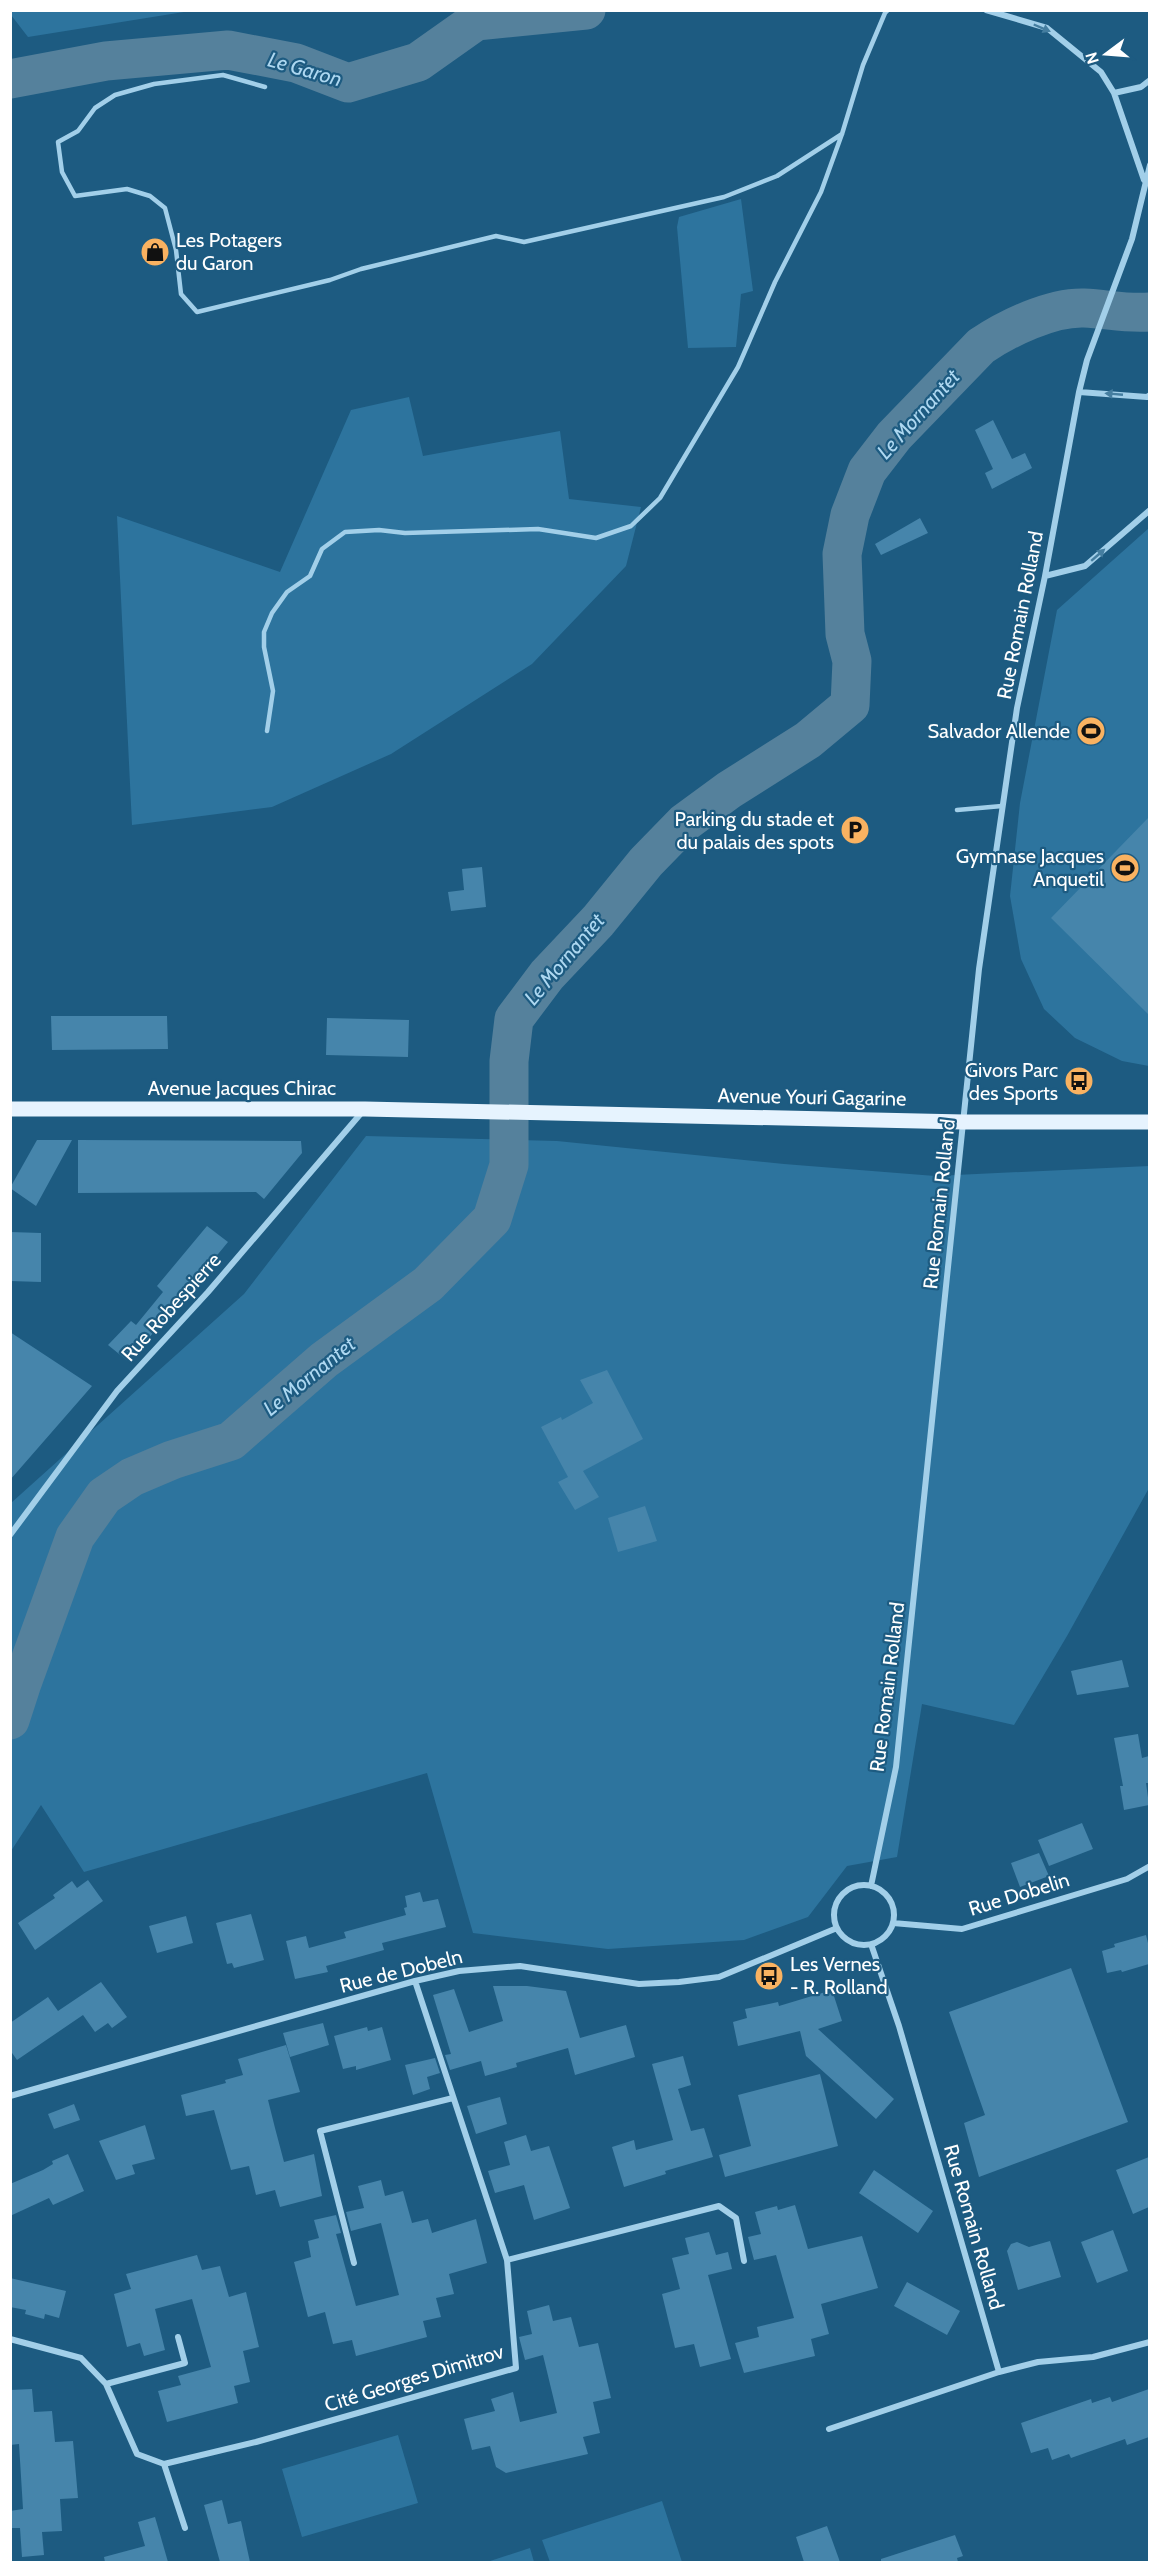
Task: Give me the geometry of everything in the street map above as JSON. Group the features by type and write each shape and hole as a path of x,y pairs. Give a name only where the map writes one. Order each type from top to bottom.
{"main road":[{"name":"Avenue Jacques Chirac","path":"10,1109 473,1110"},
{"name":"Avenue Youri Gagarine","path":"473,1110 964,1122 1149,1122"}],"street":[{"path":"986,10 1047,28 1101,72 1114,93 1144,181"},
{"path":"1114,93 1142,87 1149,80"},
{"name":"Rue Romain Rolland","path":"871,1886 896,1767 979,969 1017,708 1045,576 1079,392 1132,239 1149,165"},
{"path":"1079,392 1147,397 1149,395"},
{"path":"1045,576 1085,566 1149,510"},
{"name":"Rue Robespierre","path":"10,1535 117,1391 208,1292 365,1109"},
{"name":"Rue Dobelin","path":"893,1923 962,1929 1127,1879 1149,1866"},
{"path":"861,1885 871,1886 889,1898 894,1913 893,1923 888,1934 871,1944 861,1945 843,1936 837,1928 835,1908 842,1894 851,1888 861,1885"},
{"name":"Rue de Dobeln","path":"10,2096 415,1981 459,1971 520,1966 639,1984 679,1982 719,1977 837,1928"},
{"name":"Rue Romain Rolland","path":"871,1944 899,2026 999,2372"},
{"name":"Cité Georges Dimitrov","path":"164,2464 256,2442 516,2368 507,2260 415,1981"},
{"path":"354,2262 320,2131 453,2098"},
{"path":"507,2260 719,2206 736,2218 744,2261"},
{"path":"106,2384 185,2363 178,2337"},
{"path":"10,2339 81,2358 106,2384 137,2454 164,2464 185,2528"},
{"path":"829,2429 999,2372 1038,2362 1093,2357 1149,2342"}],"lane":[{"path":"267,731 273,691 264,647 264,632 272,614 287,592 310,576 322,549 345,532 379,530 405,533 538,529 596,538 631,525 660,498 738,367 775,282 821,192 863,65 888,10"},
{"path":"265,87 223,75 154,84 115,95 95,108 78,131 58,142 62,172 75,196 128,189 150,196 165,208 176,250 181,294 197,312 496,236 524,242 724,197 777,176 842,134"},
{"path":"957,810 1002,807"}],"shaded area":[{"path":"11,10 190,11 28,37 11,15"},
{"path":"741,199 753,291 741,294 736,347 688,348 677,227 679,217"},
{"path":"409,397 423,456 560,431 569,499 641,507 626,566 532,664 391,754 272,807 132,825 117,516 280,572 351,410"},
{"name":"Salvador Allende","path":"1149,528 1149,1066 1122,1061 1075,1038 1044,1009 1021,959 1010,896 1020,803 1057,610"},
{"path":"366,1136 557,1141 784,1164 935,1176 1149,1166 1149,1488 1067,1636 1014,1725 922,1704 897,1857 847,1866 808,1917 744,1940 608,1949 473,1933 427,1773 84,1872 41,1805 11,1851 11,1503 244,1294"},
{"path":"398,2435 418,2503 302,2537 282,2469"},
{"path":"662,2501 682,2562 550,2562 542,2540"},
{"path":"530,2548 534,2562 487,2562"}],"building":[{"path":"993,420 1012,459 1025,453 1032,468 992,489 985,473 993,469 975,430"},
{"path":"920,518 928,533 881,555 875,544"},
{"name":"Gymnase Jacques Anquetil","path":"1149,817 1149,1015 1051,918"},
{"path":"482,867 486,907 451,911 448,892 464,890 462,869"},
{"path":"51,1016 167,1016 168,1049 52,1050"},
{"path":"327,1018 409,1020 408,1057 326,1055"},
{"path":"37,1140 72,1140 36,1206 10,1188"},
{"path":"78,1140 301,1141 302,1153 264,1199 256,1192 78,1193"},
{"path":"207,1226 228,1242 129,1362 108,1345 131,1321 136,1325 163,1292 157,1286"},
{"path":"10,1232 41,1233 41,1282 10,1281"},
{"path":"10,1332 92,1386 10,1480"},
{"path":"607,1370 643,1439 583,1471 599,1497 575,1510 558,1482 568,1477 541,1427 561,1417 562,1420 593,1403 580,1380"},
{"path":"645,1506 657,1541 618,1552 608,1518"},
{"path":"1122,1660 1129,1687 1077,1695 1071,1671"},
{"path":"1138,1734 1142,1758 1149,1756 1149,1783 1146,1783 1149,1805 1124,1810 1120,1786 1123,1786 1114,1738"},
{"path":"1082,1823 1093,1849 1049,1866 1038,1840"},
{"path":"1039,1853 1049,1876 1020,1887 1011,1863"},
{"path":"88,1880 103,1901 35,1950 18,1923 55,1898 53,1895 72,1881 77,1888"},
{"path":"420,1892 423,1902 438,1899 446,1927 382,1943 384,1950 326,1966 328,1972 295,1979 286,1941 306,1936 309,1948 346,1938 344,1932 406,1915 405,1896"},
{"path":"251,1914 264,1960 234,1968 232,1963 227,1964 216,1923"},
{"path":"186,1916 193,1943 157,1953 149,1926"},
{"path":"1146,1935 1149,1964 1122,1972 1121,1970 1107,1973 1102,1951 1115,1947 1114,1944"},
{"path":"1071,1968 1128,2122 979,2177 964,2123 985,2115 949,2012"},
{"path":"101,1982 127,2017 112,2028 108,2023 95,2032 83,2015 17,2060 10,2050 10,2023 48,1997 58,2011"},
{"path":"493,1986 527,1986 566,1991 580,2038 626,2025 635,2057 575,2075 568,2048 516,2063 517,2067 485,2076 481,2061 450,2070 445,2055 451,2054 433,1995 454,1989 469,2032 503,2021"},
{"path":"832,1990 842,2021 818,2029 894,2099 876,2119 806,2056 800,2031 738,2046 733,2022 747,2018 745,2009 778,2002 779,2006"},
{"path":"323,2023 329,2045 290,2057 283,2033"},
{"path":"367,2027 368,2031 382,2027 391,2060 356,2070 356,2066 343,2069 334,2036"},
{"path":"286,2045 300,2092 268,2100 284,2162 314,2154 322,2196 280,2207 275,2190 256,2195 249,2166 231,2170 214,2110 186,2116 181,2095 226,2083 225,2080 243,2075 238,2059"},
{"path":"683,2056 691,2085 678,2089 691,2131 704,2128 713,2157 665,2171 666,2174 624,2187 612,2147 634,2140 636,2150 673,2140 652,2064"},
{"path":"435,2058 440,2073 427,2077 430,2089 413,2095 405,2065"},
{"path":"820,2074 838,2146 725,2177 719,2155 751,2146 738,2095"},
{"path":"500,2097 507,2124 476,2134 467,2106"},
{"path":"74,2104 80,2120 54,2129 48,2114"},
{"path":"145,2125 155,2159 132,2165 135,2174 116,2180 99,2141"},
{"path":"526,2135 531,2151 549,2146 570,2208 534,2220 524,2185 495,2193 488,2171 510,2165 504,2142"},
{"path":"68,2154 84,2191 53,2205 49,2198 10,2216 10,2184 43,2170 53,2164 52,2161"},
{"path":"1149,2157 1149,2207 1133,2214 1116,2170"},
{"path":"874,2170 933,2211 918,2233 859,2193"},
{"path":"381,2180 385,2196 403,2191 412,2223 428,2219 432,2233 476,2219 487,2263 449,2274 454,2294 436,2298 441,2317 423,2321 427,2337 356,2356 352,2340 333,2344 325,2312 308,2317 294,2262 311,2257 308,2241 319,2238 314,2220 336,2215 341,2233 336,2234 356,2306 399,2295 381,2223 351,2231 346,2212 364,2208 358,2186"},
{"path":"795,2205 808,2249 862,2236 878,2288 821,2304 829,2334 811,2339 815,2356 744,2373 735,2343 759,2337 757,2327 794,2318 776,2255 754,2260 748,2237 761,2234 755,2212 777,2206 778,2210"},
{"path":"1113,2230 1128,2271 1097,2283 1081,2242"},
{"path":"709,2232 716,2255 728,2252 732,2269 708,2275 731,2359 700,2367 694,2344 675,2348 662,2294 680,2289 672,2258 689,2254 685,2238"},
{"path":"1050,2241 1061,2277 1018,2290 1007,2251 1011,2244 1017,2242 1029,2247"},
{"path":"197,2255 202,2270 220,2266 229,2297 246,2292 259,2347 243,2351 250,2382 234,2386 238,2403 167,2422 158,2391 181,2385 178,2376 211,2367 192,2299 155,2309 165,2350 144,2356 140,2343 127,2347 114,2294 131,2289 126,2274"},
{"path":"10,2278 66,2291 59,2318 45,2314 44,2319 25,2314 26,2310 10,2307"},
{"path":"907,2282 960,2311 947,2335 894,2306"},
{"path":"549,2305 553,2321 571,2317 579,2347 598,2343 611,2398 593,2402 600,2433 583,2437 588,2454 506,2473 496,2467 490,2446 472,2450 464,2419 495,2411 491,2399 513,2392 520,2422 557,2413 543,2355 525,2360 519,2337 532,2334 527,2311"},
{"path":"32,2389 34,2412 52,2411 55,2442 73,2441 78,2498 60,2499 62,2531 42,2532 44,2555 22,2557 20,2528 10,2528 10,2511 23,2509 19,2444 10,2445 10,2390"},
{"path":"1149,2389 1149,2437 1127,2445 1125,2439 1071,2458 1069,2454 1052,2460 1048,2448 1031,2453 1021,2423 1091,2399 1092,2403 1110,2397 1112,2402"},
{"path":"222,2500 228,2524 241,2521 250,2562 220,2562 204,2505"},
{"path":"155,2517 168,2562 105,2562 104,2557 145,2546 138,2522"},
{"path":"827,2526 840,2562 804,2562 796,2537"},
{"path":"955,2535 963,2556 957,2558 958,2562 881,2562 881,2559"}],"waterway":[{"name":"Le Garon","path":"10,79 106,61 228,50 296,63 348,83 418,62 476,21 586,10"},
{"name":"Le Mornantet","path":"10,1720 75,1537 104,1496 132,1477 172,1460 231,1441 324,1360 428,1284 492,1219 509,1165 509,1061 514,1019 547,975 598,921 646,862 684,823 729,790 808,740 850,705 852,661 845,634 842,554 850,515 867,471 894,436 981,346 1004,332 1044,315 1071,309 1150,312"}],"place":[{"name":"Les Potagers du Garon","path":"155,252"},
{"name":"Salvador Allende","path":"1091,731"},
{"name":"Parking du stade et du palais des spots","path":"855,830"},
{"name":"Gymnase Jacques Anquetil","path":"1125,868"},
{"name":"Givors Parc des Sports","path":"1079,1081"},
{"name":"Les Vernes - R. Rolland","path":"769,1976"}]}
